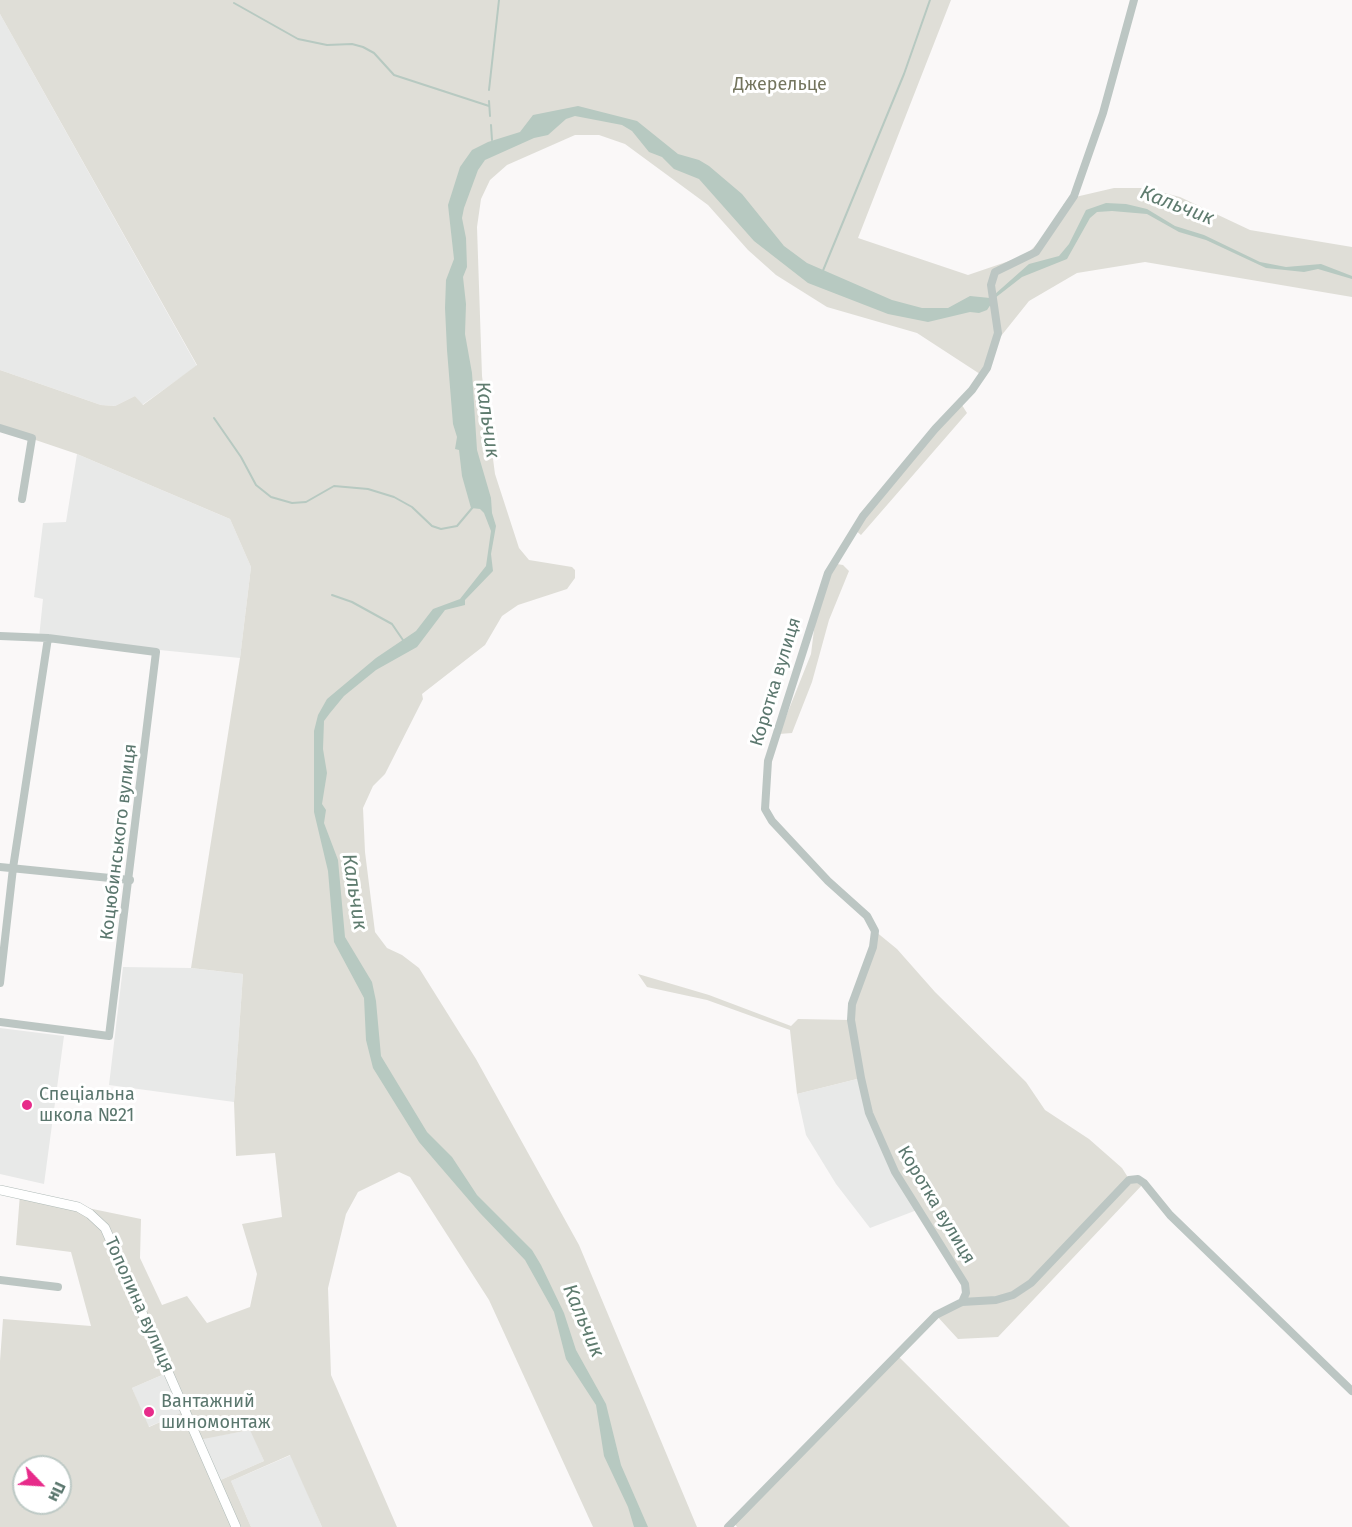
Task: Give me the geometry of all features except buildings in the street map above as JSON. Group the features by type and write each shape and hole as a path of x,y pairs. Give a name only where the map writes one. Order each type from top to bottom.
{"main road":[{"name":"Тополина вулиця","path":"0,1190 71,1205 96,1218 112,1240 236,1527"}],"street":[{"name":"Коротка вулиця","path":"962,1302 966,1293 965,1284 895,1172 869,1113 851,1020 858,985 876,939 872,922 772,822 765,809 764,795 772,744 794,687 812,618 828,573 863,516 983,376 997,341 991,281 995,272 1036,252 1074,196 1103,113 1134,0"},
{"path":"0,428 32,438 22,499"},
{"path":"0,636 48,638 13,868 0,983"},
{"name":"Коцюбинського вулиця","path":"0,1022 109,1036 130,880 156,652 48,638"},
{"path":"0,867 130,880"},
{"path":"728,1527 936,1315 962,1302 996,1300 1013,1295 1031,1283 1122,1185 1130,1180 1138,1179 1144,1183 1170,1215 1352,1391"},
{"path":"0,1280 58,1287"}],"shaded area":[{"path":"0,14 197,366 142,405 135,396 115,406 101,405 0,370"},
{"path":"578,106 637,121 678,154 699,160 709,166 742,194 784,246 807,263 892,300 922,308 948,308 970,296 990,298 991,304 987,310 979,313 970,312 928,322 888,314 808,283 754,241 699,179 674,169 662,157 649,152 632,131 622,125 575,116 566,119 548,135 534,138 485,160 478,170 464,208 462,218 466,238 467,267 463,277 466,304 465,334 472,373 477,450 491,498 496,526 491,554 493,571 465,600 465,605 445,610 417,647 376,670 344,696 324,721 323,749 327,773 322,804 326,810 324,823 338,860 345,937 372,982 381,1056 427,1132 452,1157 477,1195 532,1250 541,1265 564,1313 576,1350 606,1404 621,1465 648,1527 634,1527 628,1507 604,1456 596,1405 566,1359 554,1312 525,1260 480,1213 419,1142 373,1068 366,1040 364,998 334,942 328,871 314,812 314,731 318,715 327,699 376,658 416,631 433,609 460,599 486,566 491,531 484,513 480,509 471,508 462,476 459,450 455,449 457,437 453,424 447,350 446,280 454,259 448,205 460,167 472,150 488,142 520,132 533,115"},
{"path":"1106,203 1126,204 1147,209 1175,226 1204,235 1260,262 1286,267 1321,264 1352,276 1352,279 1318,269 1304,272 1266,268 1206,240 1179,232 1147,214 1112,211 1097,212 1090,218 1067,259 1022,277 995,298 994,295 1029,264 1059,256 1069,244 1086,210"},
{"path":"77,454 230,519 251,567 240,658 39,638 43,599 34,597 43,523 66,522"},
{"path":"123,967 191,968 243,974 234,1102 109,1085"},
{"name":"Спеціальна школа №21","path":"0,1028 64,1036 44,1184 0,1174"},
{"path":"861,1078 917,1210 870,1228 836,1184 806,1135 797,1094"},
{"path":"169,1372 186,1411 148,1427 132,1388"},
{"path":"251,1430 264,1461 216,1482 198,1439"},
{"path":"291,1455 322,1527 251,1527 231,1481"}],"green space":[{"name":"Джерельце","path":"0,0 951,0 858,238 968,275 1015,259 1030,251 1044,237 1064,204 1071,198 1114,188 1145,188 1180,197 1250,230 1352,247 1352,297 1145,262 1077,273 1029,301 997,341 983,376 917,333 827,307 776,275 748,250 708,205 625,144 599,135 575,135 507,165 490,180 481,199 477,227 482,376 495,474 519,548 529,560 572,567 575,570 575,578 567,589 518,605 502,616 485,645 422,694 423,699 385,774 373,786 363,808 365,852 375,932 387,948 402,955 419,968 476,1059 579,1245 697,1527 593,1527 489,1300 410,1177 399,1172 358,1192 346,1214 328,1288 331,1375 397,1527 322,1527 290,1455 231,1481 251,1527 0,1527 0,1361 3,1319 91,1326 71,1252 16,1245 20,1194 141,1219 140,1258 162,1305 187,1296 207,1323 250,1307 257,1274 242,1224 282,1217 275,1153 236,1156 234,1102 243,974 191,968 240,658 251,567 230,519 77,454 0,428 0,370 101,405 115,406 135,396 143,405 197,365 0,14","holes":["169,1372 185,1411 149,1427 132,1388","250,1430 264,1461 216,1482 198,1440"]},
{"path":"960,402 967,413 861,535 854,529"},
{"path":"837,564 843,565 849,571 829,620 812,682 792,733 779,734 811,654 816,614 824,587"},
{"path":"875,931 897,949 935,992 1026,1082 1045,1110 1089,1139 1122,1168 1129,1179 1144,1183 998,1337 958,1339 936,1315 962,1302 966,1293 882,1143 861,1078 797,1094 790,1030 707,1000 647,987 638,974 709,995 791,1026 798,1019 851,1020"},
{"path":"897,1355 1070,1527 737,1527 734,1523"}],"waterway":[{"path":"489,90 499,0"},
{"path":"822,273 904,74 930,0"},
{"path":"234,3 298,39 327,45 352,44 363,47 374,53 394,75 489,106"},
{"path":"489,101 490,116"},
{"path":"491,125 492,140"},
{"path":"214,418 241,457 256,485 271,497 292,503 306,502 334,486 368,489 394,497 412,507 432,526 441,529 457,526 473,507"},
{"path":"332,595 352,602 392,624 405,643"}],"place":[{"name":"Спеціальна школа №21","path":"27,1105"},
{"name":"Вантажний шиномонтаж","path":"149,1412"}],"water label":[{"name":"Кальчик","path":"1177,206"},
{"name":"Кальчик","path":"487,420"},
{"name":"Кальчик","path":"354,892"},
{"name":"Кальчик","path":"583,1321"}]}
